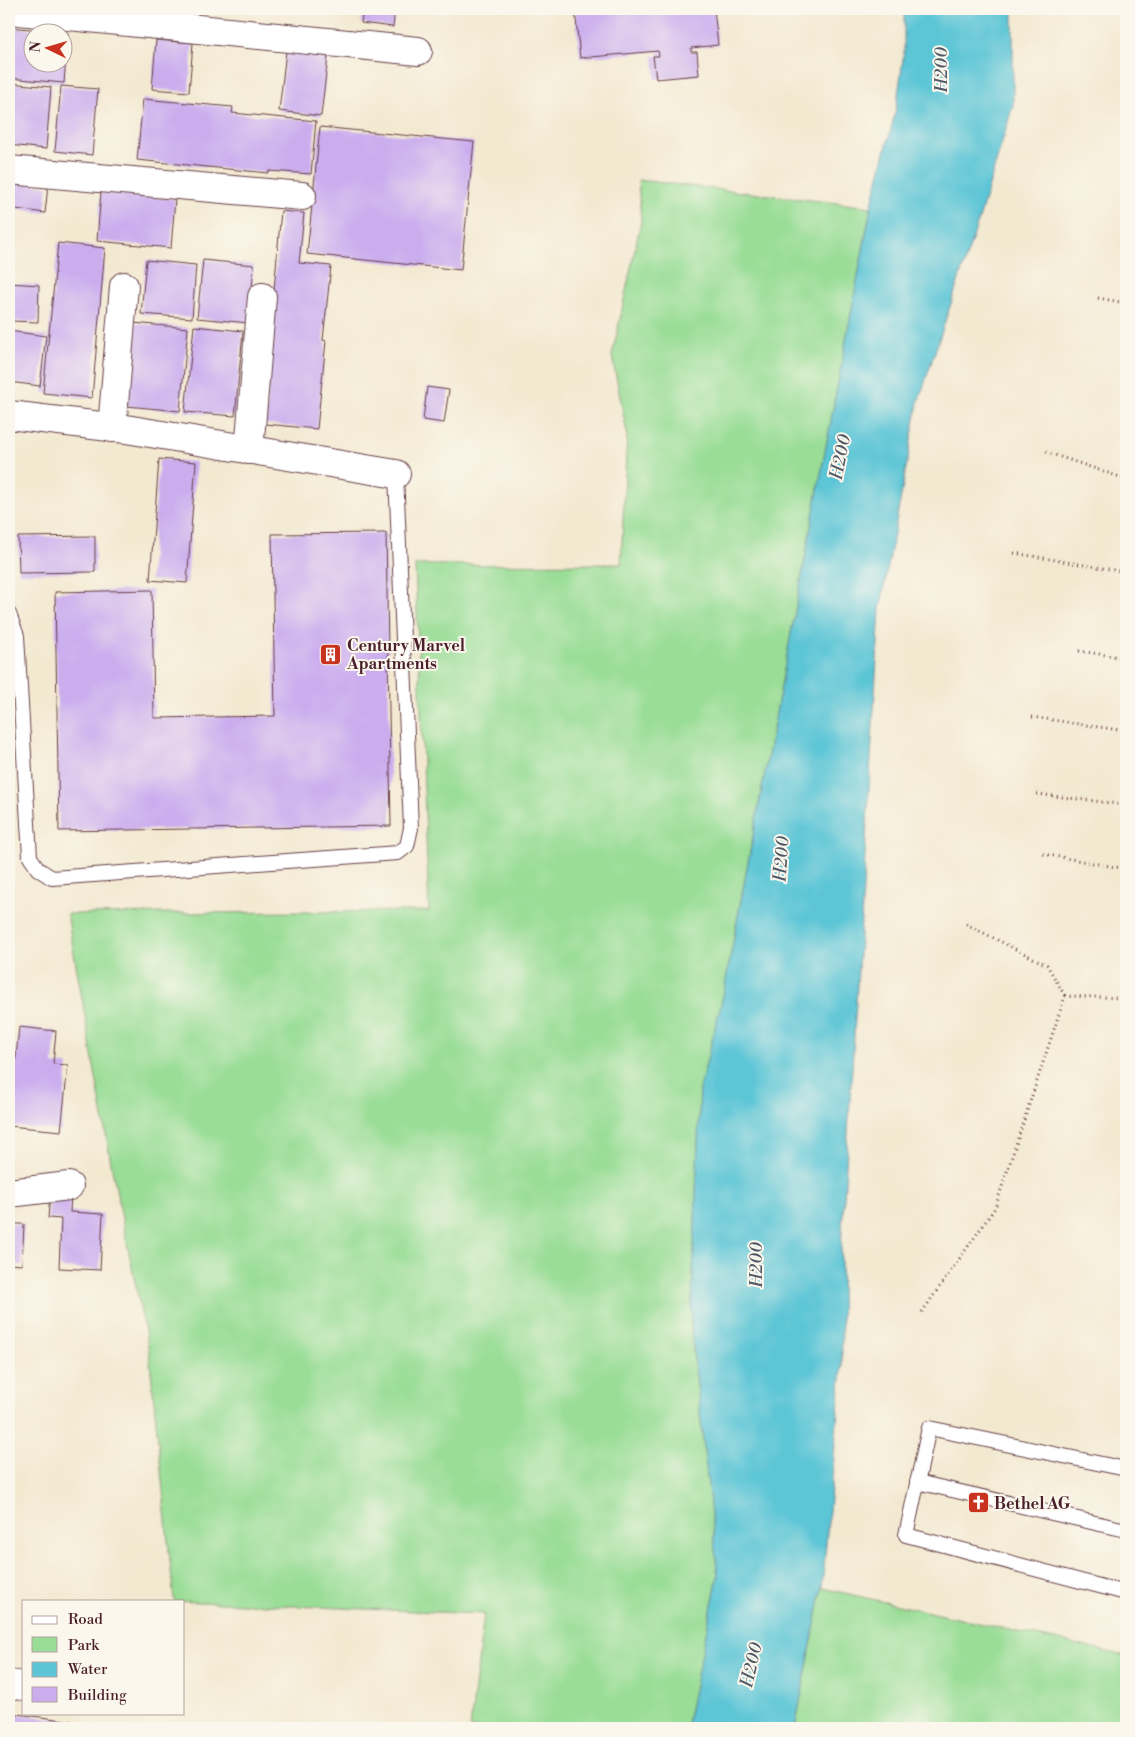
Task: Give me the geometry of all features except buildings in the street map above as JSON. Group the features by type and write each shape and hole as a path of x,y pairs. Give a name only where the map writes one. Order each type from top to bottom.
{"street":[{"path":"9,10 418,51"},
{"path":"9,170 302,196"},
{"path":"112,428 124,286"},
{"path":"249,450 262,297"},
{"path":"9,415 112,428 396,474"},
{"path":"9,1193 68,1186"},
{"path":"9,1684 22,1686"}],"lane":[{"path":"9,614 17,636 30,857 38,869 52,878 398,853 407,846 411,828 396,474"},
{"path":"1126,1469 929,1428 906,1535 1126,1593"},
{"path":"917,1482 1126,1530"}],"path":[{"path":"1098,298 1126,303"},
{"path":"1046,452 1126,478"},
{"path":"1014,553 1126,572"},
{"path":"1079,651 1126,658"},
{"path":"1032,717 1126,731"},
{"path":"1037,794 1126,805"},
{"path":"1043,854 1126,869"},
{"path":"922,1312 995,1208 1065,996 1047,965 966,924"},
{"path":"1065,996 1126,998"}],"green space":[{"path":"638,180 871,207 723,996 700,1088 691,1330 718,1577 686,1728 470,1728 484,1614 174,1600 149,1351 113,1174 67,914 429,911 415,565 621,564 627,433 612,356 641,221"},
{"path":"822,1588 1126,1656 1126,1728 795,1728"}],"water":[{"name":"H200","path":"904,9 1013,9 1013,105 980,216 918,403 880,610 841,1248 842,1367 822,1588 795,1728 686,1728 718,1577 691,1330 700,1088 723,996 871,207 896,109 904,52"}],"place":[{"name":"Century Marvel Apartments","path":"331,654"},
{"name":"Bethel AG","path":"978,1503"}]}
